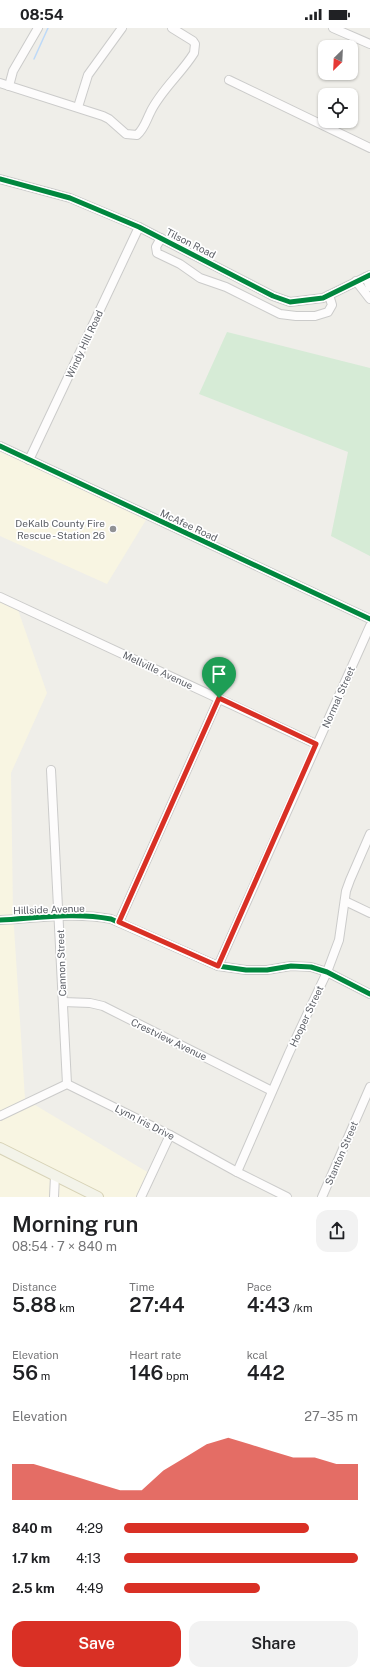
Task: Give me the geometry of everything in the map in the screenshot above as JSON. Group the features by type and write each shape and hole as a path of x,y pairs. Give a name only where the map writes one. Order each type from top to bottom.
{"main road":[{"path":"0,1148 98,1197"}],"street":[{"path":"9,86 13,71 38,28"},
{"path":"78,107 88,75 122,28"},
{"path":"0,84 78,107 109,119 126,134 137,135 144,127 150,112 158,99 194,52 195,48 193,40 172,28"},
{"path":"333,28 370,44"},
{"path":"229,80 370,148"},
{"name":"Tilson Road","path":"0,179 66,196 139,227 273,296 290,302 324,298 368,276"},
{"name":"Windy Hill Road","path":"29,460 139,227"},
{"path":"161,238 156,248 157,253 180,264 200,278 226,287 280,314 315,316 328,312 332,305 329,295"},
{"path":"368,276 370,287"},
{"path":"356,281 370,299"},
{"name":"McAfee Road","path":"0,446 370,619"},
{"name":"Mellville Avenue","path":"0,597 316,744"},
{"name":"Normal Street","path":"218,966 370,626"},
{"path":"119,922 219,698"},
{"name":"Cannon Street","path":"51,770 67,1084"},
{"name":"Hooper Street","path":"237,1172 272,1091 327,972 339,940 350,880 370,834"},
{"path":"345,901 370,913"},
{"name":"Hillside Avenue","path":"0,920 59,916 96,916 119,922 218,966 246,970 267,970 291,966 311,967 327,972 370,994"},
{"name":"Crestview Avenue","path":"63,1002 90,1003 103,1006 272,1091"},
{"path":"0,1116 67,1084"},
{"name":"Lynn Iris Drive","path":"67,1084 170,1135 237,1172 288,1197"},
{"name":"Stanton Street","path":"322,1197 370,1087"},
{"path":"141,1197 170,1135"},
{"path":"54,1197 55,1176"}],"shaded area":[{"path":"0,445 149,515 107,584 0,536"},
{"path":"0,600 17,607 47,693 11,773 13,912 25,1099 149,1173 137,1197 0,1197"}],"green space":[{"path":"227,332 370,368 370,556 331,536 348,452 199,394"}],"waterway":[{"path":"34,59 48,28"}],"cycle path":[{"path":"0,179 70,198 139,227 273,296 290,302 323,298 370,275"},
{"path":"0,446 370,619"},
{"path":"0,920 70,916 111,919 218,966 246,970 267,970 291,966 311,967 327,972 370,994"}],"place":[{"name":"DeKalb County Fire Rescue - Station 26","path":"113,529"}],"route":[{"path":"219,698 316,744 218,966 119,922 219,698"}]}
